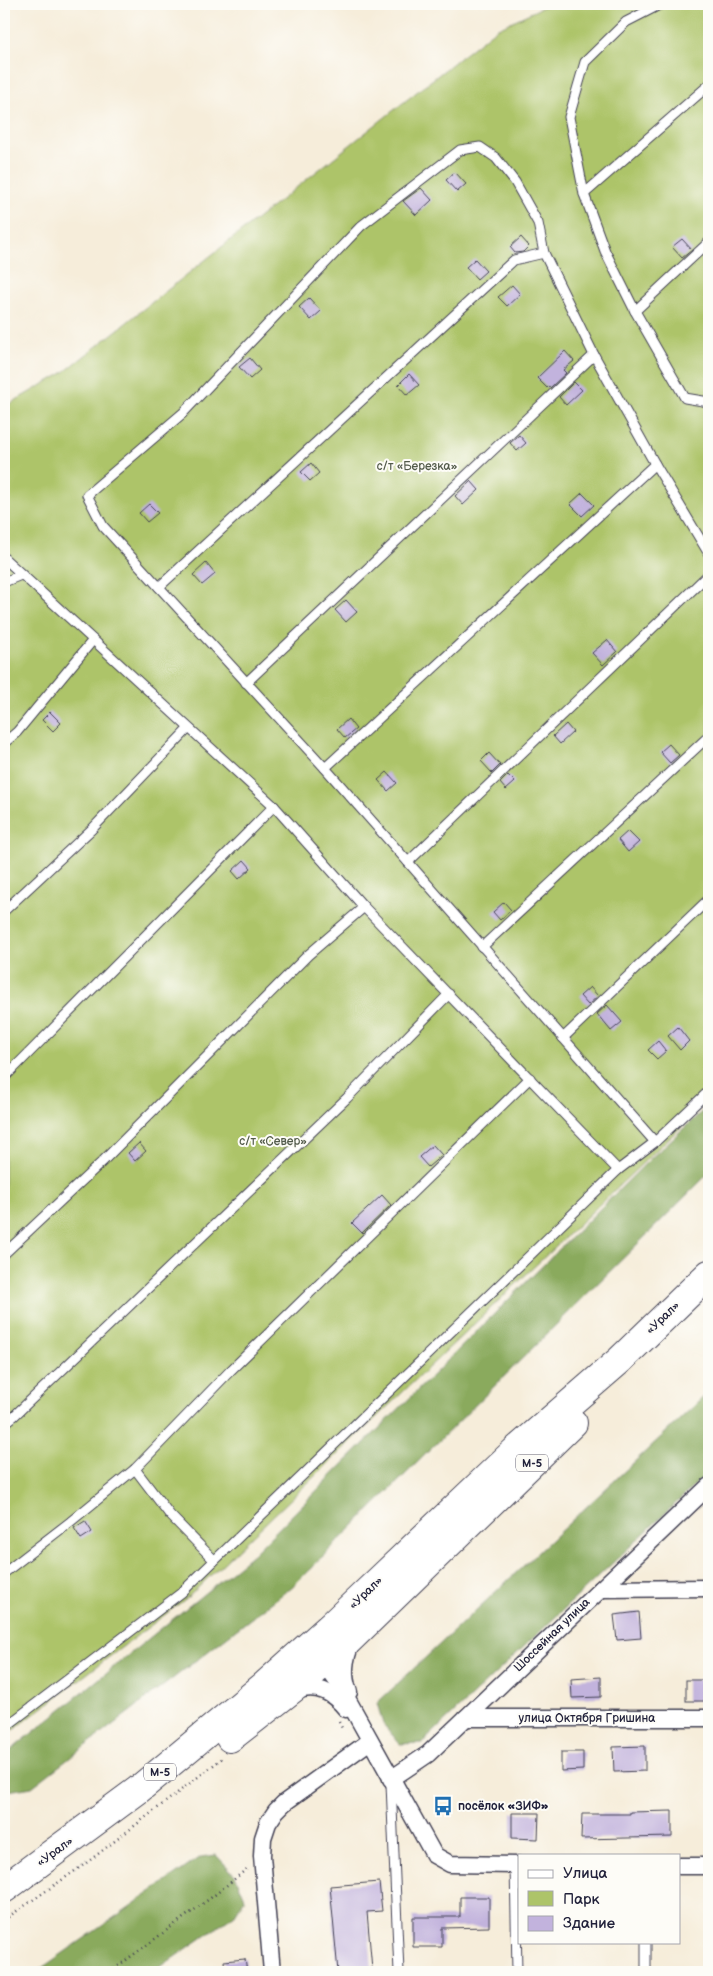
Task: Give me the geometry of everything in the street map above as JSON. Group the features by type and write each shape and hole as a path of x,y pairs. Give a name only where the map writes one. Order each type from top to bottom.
{"highway":[{"name":"«Урал»","path":"4,1906 101,1837 283,1696 317,1654 515,1451 620,1360 709,1274"},
{"name":"«Урал»","path":"4,1889 138,1790 222,1722 317,1654 356,1634 585,1411 709,1295"}],"street":[{"name":"Шоссейная улица","path":"391,1779 428,1754 709,1486"},
{"path":"601,1589 709,1588"},
{"path":"356,1634 348,1651 344,1673 346,1686 370,1740"},
{"path":"317,1654 339,1684 434,1854 450,1864 517,1865"},
{"path":"283,1696 304,1688 318,1688 332,1694 370,1740"},
{"name":"улица Октября Гришина","path":"466,1718 709,1718"},
{"path":"272,1972 262,1856 263,1838 268,1823 284,1803 370,1740"},
{"path":"680,1866 709,1866"}],"lane":[{"path":"661,4 626,22 585,62 568,118 584,194 605,251 635,311 685,398 709,402"},
{"path":"584,194 709,85"},
{"path":"654,1142 326,768 103,526 87,495 183,413 362,226 460,150 480,148 496,158 515,182 538,222 544,254 594,355 655,464 709,554"},
{"path":"635,311 709,242"},
{"path":"159,587 514,260 544,254"},
{"path":"246,683 594,355"},
{"path":"326,768 655,464"},
{"path":"4,558 274,806 364,907 618,1170"},
{"path":"408,862 709,574"},
{"path":"4,582 21,575"},
{"path":"4,743 16,732 93,640"},
{"path":"4,911 92,829 188,729"},
{"path":"482,947 709,736"},
{"path":"4,1078 274,806"},
{"path":"563,1038 709,900"},
{"path":"4,1254 102,1162 308,955 364,907"},
{"path":"4,1424 340,1104 449,994"},
{"path":"4,1572 135,1469 230,1371 530,1078"},
{"path":"4,1728 181,1592 618,1170 654,1142 709,1091"},
{"path":"135,1469 170,1515 214,1560"},
{"path":"391,1779 399,1972"},
{"path":"517,1865 517,1972"},
{"path":"646,1944 646,1972"}],"path":[{"path":"338,1720 342,1728"},
{"path":"4,1920 85,1864 231,1752"},
{"path":"110,1972 216,1894 262,1856"}],"green space":[{"path":"549,4 709,4 709,1100 188,1597 4,1737 4,407 63,373 496,29"},
{"path":"709,1105 709,1173 293,1586 32,1787 8,1791 4,1784 5,1755 253,1554 649,1160"},
{"path":"709,1392 709,1472 422,1743 400,1744 383,1724 377,1703"},
{"path":"216,1855 235,1875 245,1898 235,1915 153,1972 36,1972 201,1857"}],"building":[{"path":"455,172 466,184 457,192 446,180"},
{"path":"421,188 432,200 416,215 403,201"},
{"path":"521,237 529,246 523,252 515,253 510,247"},
{"path":"682,239 692,250 682,258 672,247"},
{"path":"475,259 486,271 477,279 466,267"},
{"path":"512,285 520,294 507,306 498,297"},
{"path":"309,298 321,311 311,320 299,307"},
{"path":"565,351 574,361 563,370 566,373 550,388 549,386 547,388 537,378"},
{"path":"250,358 260,370 250,379 239,367"},
{"path":"409,374 419,385 407,395 398,385"},
{"path":"574,382 582,390 566,405 559,397"},
{"path":"519,435 526,443 517,451 510,443"},
{"path":"311,463 319,473 310,481 301,472"},
{"path":"471,481 479,490 463,505 455,496"},
{"path":"582,493 594,505 582,516 570,504"},
{"path":"149,504 158,513 147,522 139,513"},
{"path":"206,563 215,574 202,585 193,575"},
{"path":"346,600 357,612 346,622 335,610"},
{"path":"607,640 617,652 603,665 592,653"},
{"path":"50,712 61,723 53,731 42,720"},
{"path":"348,719 356,729 345,738 337,729"},
{"path":"566,724 573,732 560,744 553,736"},
{"path":"669,744 679,755 670,763 660,752"},
{"path":"489,753 500,765 492,773 481,761"},
{"path":"387,772 397,783 388,791 378,780"},
{"path":"508,775 515,782 506,790 500,783"},
{"path":"628,831 639,842 628,852 618,840"},
{"path":"244,860 251,868 239,879 232,871"},
{"path":"504,902 511,910 500,920 493,912"},
{"path":"590,987 598,996 588,1005 580,996"},
{"path":"607,1005 622,1022 611,1031 597,1014"},
{"path":"678,1027 689,1041 680,1050 668,1036"},
{"path":"658,1041 666,1051 657,1059 648,1050"},
{"path":"139,1143 146,1151 135,1161 128,1153"},
{"path":"433,1145 442,1155 428,1167 419,1157"},
{"path":"382,1195 391,1205 362,1233 352,1223"},
{"path":"85,1521 92,1532 81,1539 74,1528"},
{"path":"639,1612 641,1638 617,1640 614,1615"},
{"path":"601,1677 601,1697 572,1698 571,1679"},
{"path":"686,1680 709,1680 709,1701 686,1701"},
{"path":"645,1746 645,1771 614,1772 613,1747"},
{"path":"561,1752 583,1752 583,1770 561,1771"},
{"path":"672,1811 672,1837 581,1839 582,1814 630,1814 630,1812"},
{"path":"512,1813 539,1813 538,1839 512,1838"},
{"path":"379,1882 382,1911 367,1912 372,1969 338,1972 330,1886"},
{"path":"460,1897 489,1897 489,1927 442,1928 442,1947 413,1947 413,1917 460,1917"},
{"path":"245,1959 247,1972 225,1972 224,1961"}],"place":[{"name":"посёлок «ЗИФ»","path":"443,1806"}],"park label":[{"name":"с/т «Березка»","path":"417,466"},
{"name":"с/т «Север»","path":"273,1141"}]}
